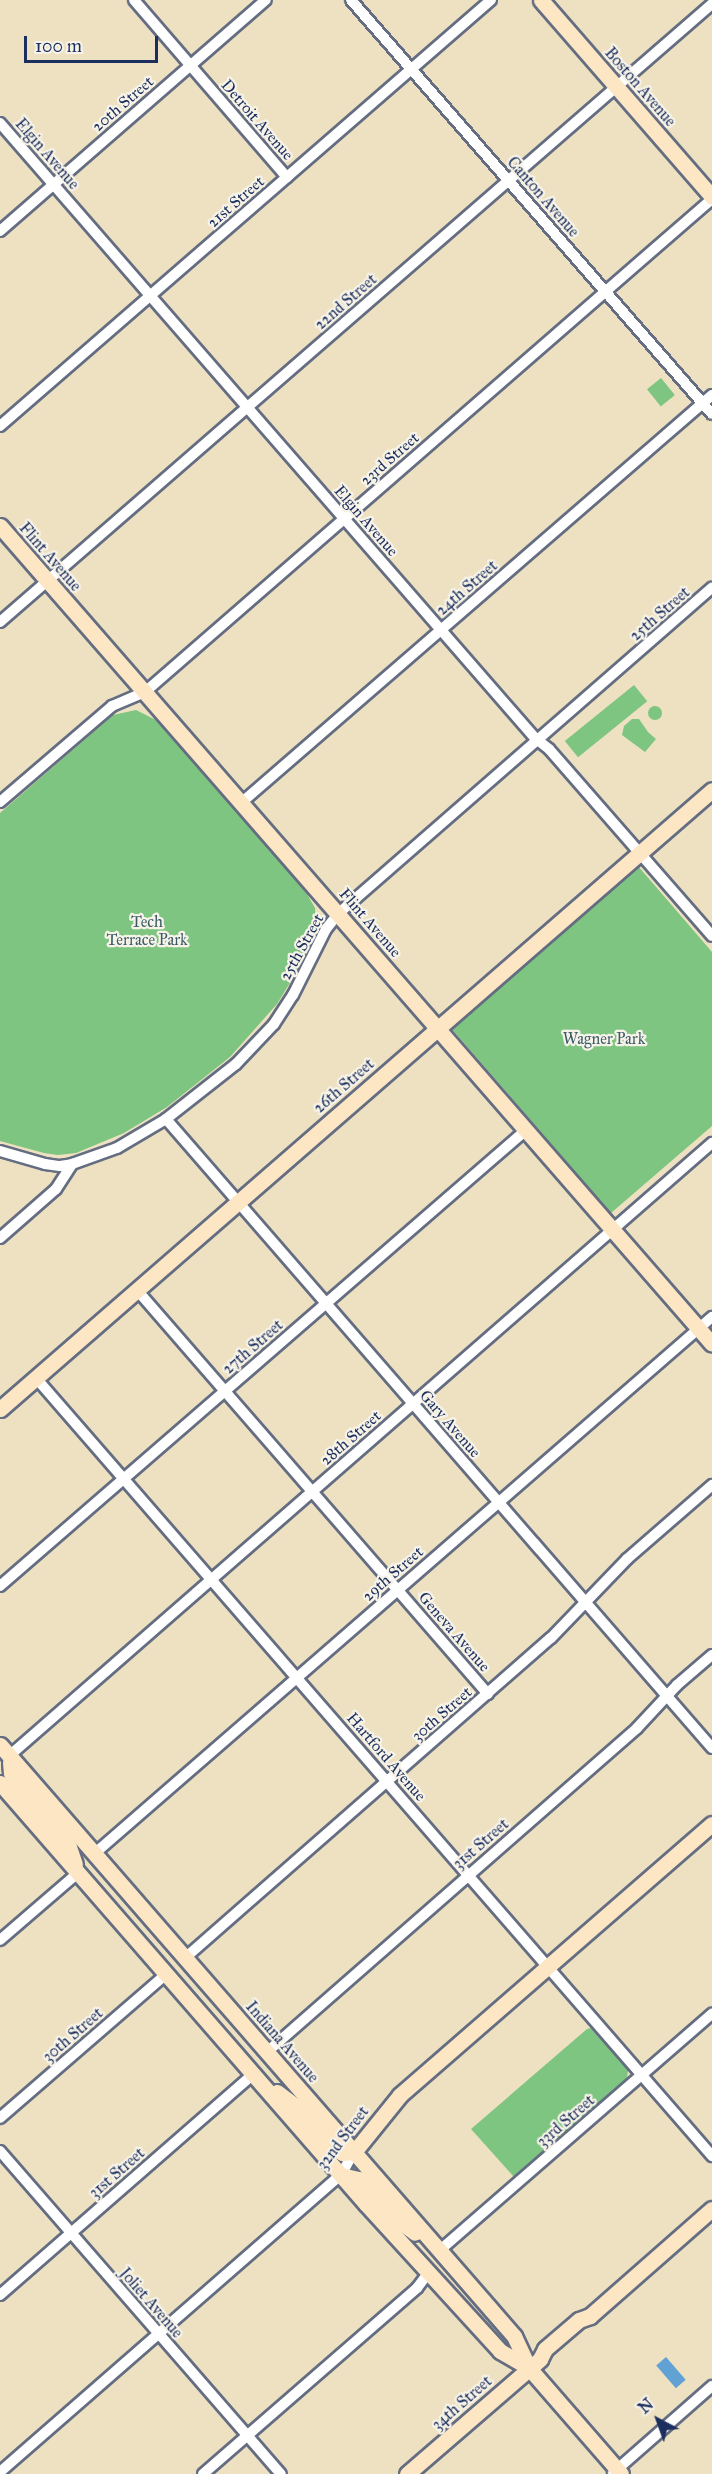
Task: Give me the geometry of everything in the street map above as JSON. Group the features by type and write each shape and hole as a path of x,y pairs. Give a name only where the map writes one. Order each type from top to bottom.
{"street":[{"name":"Detroit Avenue","path":"134,0 286,177"},
{"name":"20th Street","path":"0,231 266,0"},
{"name":"Canton Avenue","path":"351,0 712,414"},
{"name":"21st Street","path":"0,426 491,0"},
{"name":"Boston Avenue","path":"541,0 712,198"},
{"name":"22nd Street","path":"0,622 712,4"},
{"name":"Elgin Avenue","path":"0,123 441,630 712,936"},
{"name":"23rd Street","path":"0,802 112,706 145,692 712,198"},
{"name":"24th Street","path":"241,804 712,395"},
{"name":"Flint Avenue","path":"0,526 712,1344"},
{"name":"25th Street","path":"72,1164 117,1148 166,1119 217,1081 254,1047 274,1024 293,995 326,929 339,914 712,588"},
{"name":"26th Street","path":"0,1409 712,790"},
{"name":"Gary Avenue","path":"166,1119 712,1748"},
{"name":"27th Street","path":"0,1586 526,1130"},
{"name":"28th Street","path":"3,1752 211,1579 712,1143"},
{"path":"0,1151 45,1164 60,1166 72,1164"},
{"path":"0,1238 56,1189 72,1164"},
{"name":"Geneva Avenue","path":"137,1290 488,1694"},
{"name":"29th Street","path":"94,1854 712,1317"},
{"name":"Hartford Avenue","path":"36,1378 712,2156"},
{"name":"30th Street","path":"184,1958 551,1638 627,1559 712,1485"},
{"name":"31st Street","path":"267,2052 637,1728 667,1696 712,1655"},
{"path":"0,1940 78,1873 69,1847 11,1773 3,1752"},
{"name":"Indiana Avenue","path":"3,1752 514,2336 616,2472"},
{"name":"Indiana Avenue","path":"0,1783 341,2175 500,2351 534,2364"},
{"name":"32nd Street","path":"0,2472 341,2175 354,2152 400,2095 712,1824"},
{"name":"30th Street","path":"0,2118 166,1974"},
{"name":"33rd Street","path":"440,2251 712,2014"},
{"path":"253,2074 294,2105 331,2146 342,2153 354,2152"},
{"name":"31st Street","path":"0,2295 253,2074"},
{"path":"335,2131 351,2134 400,2095"},
{"name":"Joliet Avenue","path":"0,2151 281,2474"},
{"path":"341,2175 358,2179 398,2220 440,2251"},
{"name":"34th Street","path":"407,2474 534,2364 552,2356 585,2326 590,2316 712,2210"},
{"path":"202,2474 417,2288 430,2271"},
{"path":"616,2472 712,2386"}],"green space":[{"path":"661,378 675,395 661,406 647,389"},
{"path":"634,685 647,701 578,757 565,741"},
{"path":"652,706 658,706 662,713 658,720 652,720 648,716 648,710"},
{"name":"Tech Terrace Park","path":"136,710 156,720 303,887 315,908 316,928 296,973 277,1004 230,1057 167,1107 124,1133 76,1153 58,1155 44,1153 0,1141 0,813 113,715"},
{"path":"632,719 639,719 656,739 645,752 622,735 624,726"},
{"name":"Wagner Park","path":"638,866 712,952 712,1126 611,1213 451,1028"},
{"path":"591,2028 628,2070 627,2079 514,2177 471,2129 587,2029"}],"water":[{"path":"666,2357 686,2380 676,2388 656,2366"}]}
